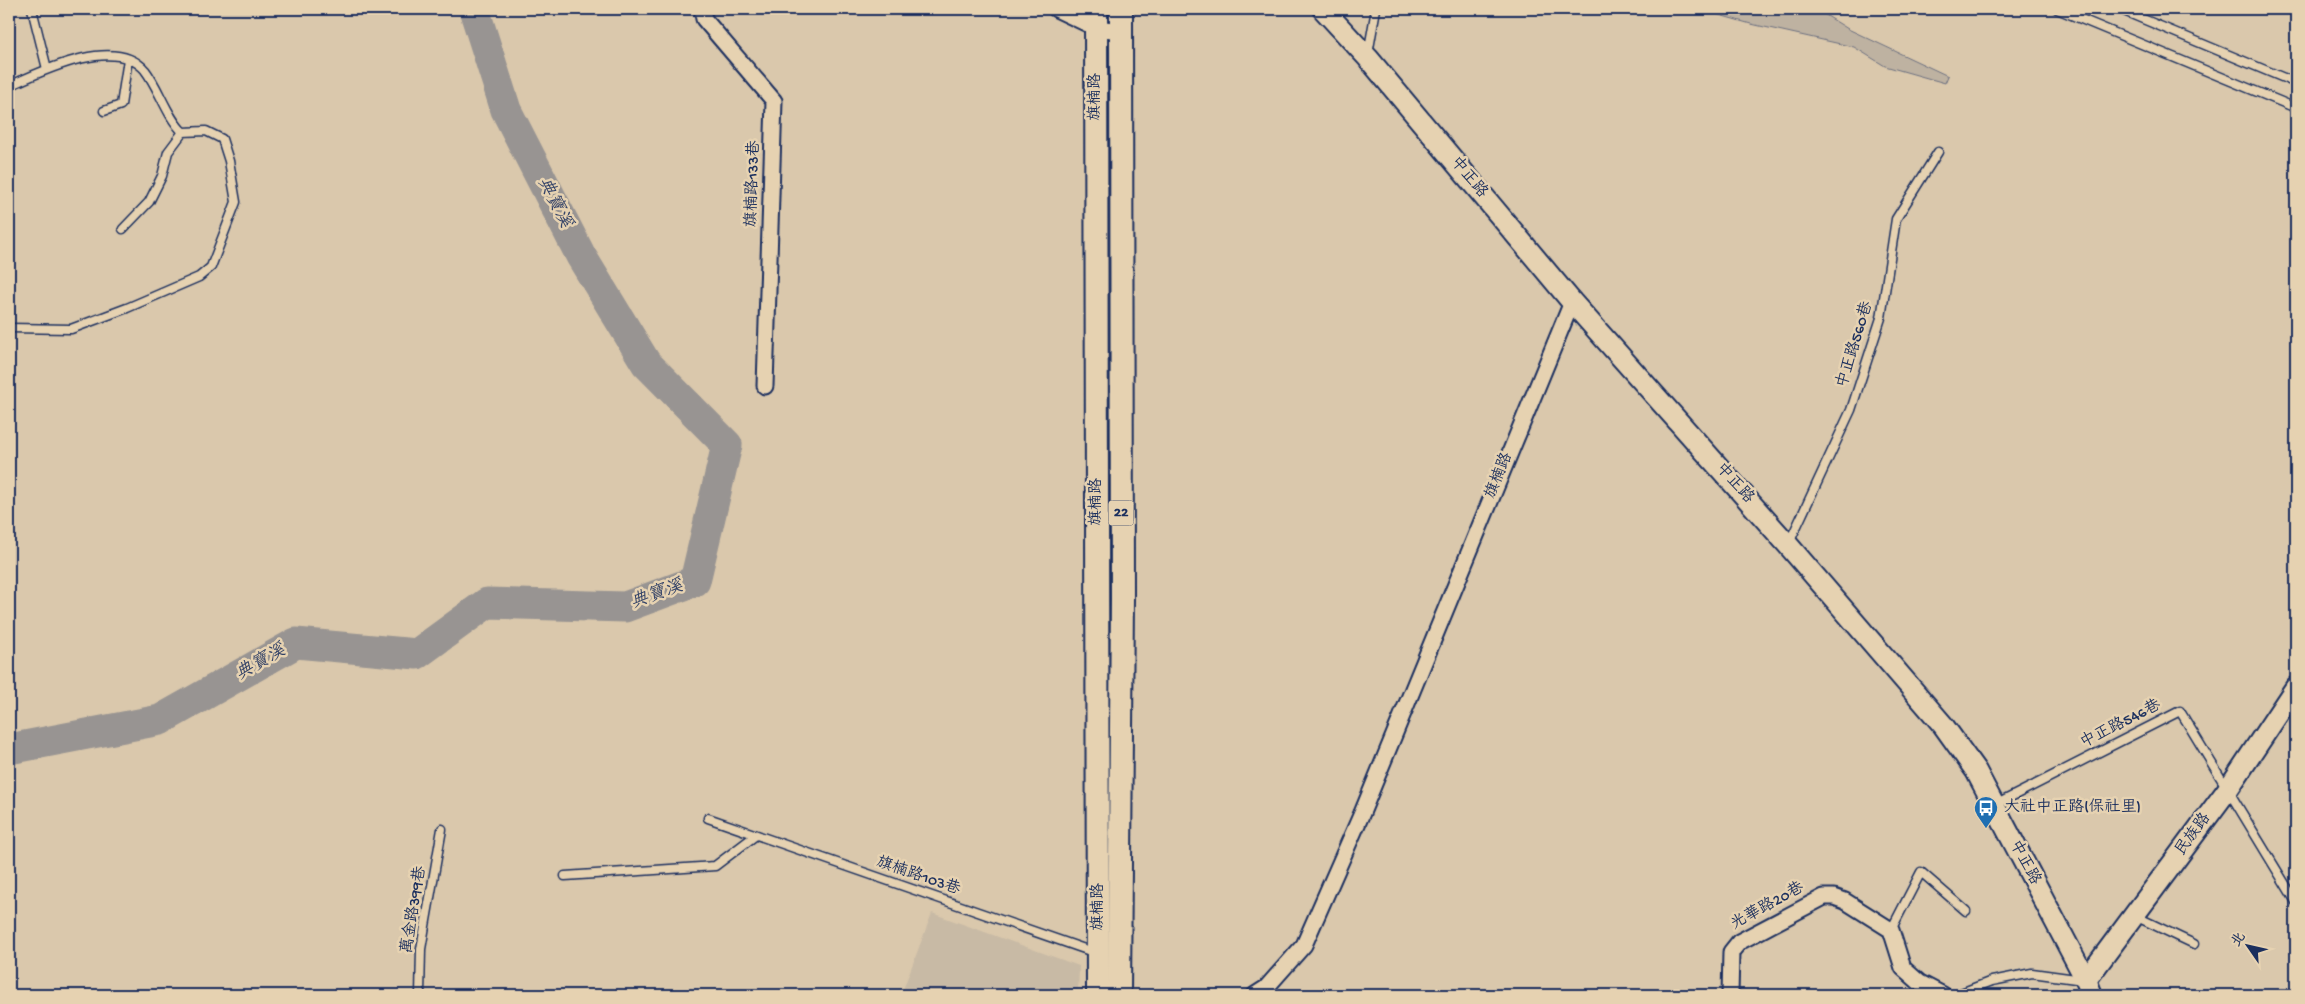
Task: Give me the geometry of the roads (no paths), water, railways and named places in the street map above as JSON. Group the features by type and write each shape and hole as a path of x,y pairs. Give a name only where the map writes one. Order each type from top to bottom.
{"main road":[{"name":"旗楠路","path":"1098,995 1109,957 1121,9"},
{"name":"中正路","path":"1323,9 1368,58 1572,302 1788,545 1943,725 1976,771 2089,988"},
{"name":"旗楠路","path":"1096,18 1100,928 1119,995"},
{"name":"民族路","path":"2089,988 2135,916 2228,789 2296,686"}],"street":[{"name":"旗楠路133巷","path":"702,9 704,19 774,101 765,386"},
{"path":"1056,9 1096,18 1121,31"},
{"name":"旗楠路","path":"1255,995 1266,988 1304,945 1362,813 1572,302"},
{"name":"光華路20巷","path":"1730,995 1731,952 1733,947 1824,897 1834,897 1844,901 1890,930"},
{"path":"1890,930 1903,968 1920,983 1943,995"}],"lane":[{"path":"32,9 47,69"},
{"path":"1368,58 1376,9"},
{"path":"2057,9 2296,108"},
{"path":"2119,9 2296,83"},
{"path":"9,86 47,69 91,57 111,56 132,59 144,70 166,104 177,126 183,132 206,131 222,139 230,161 236,196 215,258 206,272 127,308 71,329 9,328"},
{"path":"104,111 121,105 128,59"},
{"path":"123,229 149,202 162,176 168,152 183,132"},
{"name":"中正路560巷","path":"1788,545 1854,401 1881,318 1896,219 1938,152"},
{"name":"中正路546巷","path":"1994,806 2180,711 2228,789"},
{"path":"2228,789 2296,902"},
{"name":"旗楠路103巷","path":"708,818 1109,957"},
{"name":"萬金路399巷","path":"420,995 421,949 442,829"},
{"path":"565,876 715,866 756,835"},
{"path":"1890,930 1921,872 1966,911"},
{"path":"2135,916 2194,944"},
{"path":"1956,995 1992,981 2032,973 2089,988"}],"waterway":[{"name":"典寶溪","path":"9,749 160,720 296,643 417,654 487,603 625,607 695,581 727,445 646,363 581,256 506,110 474,9"}],"place":[{"name":"大社中正路(保社里)","path":"1986,829"}]}
